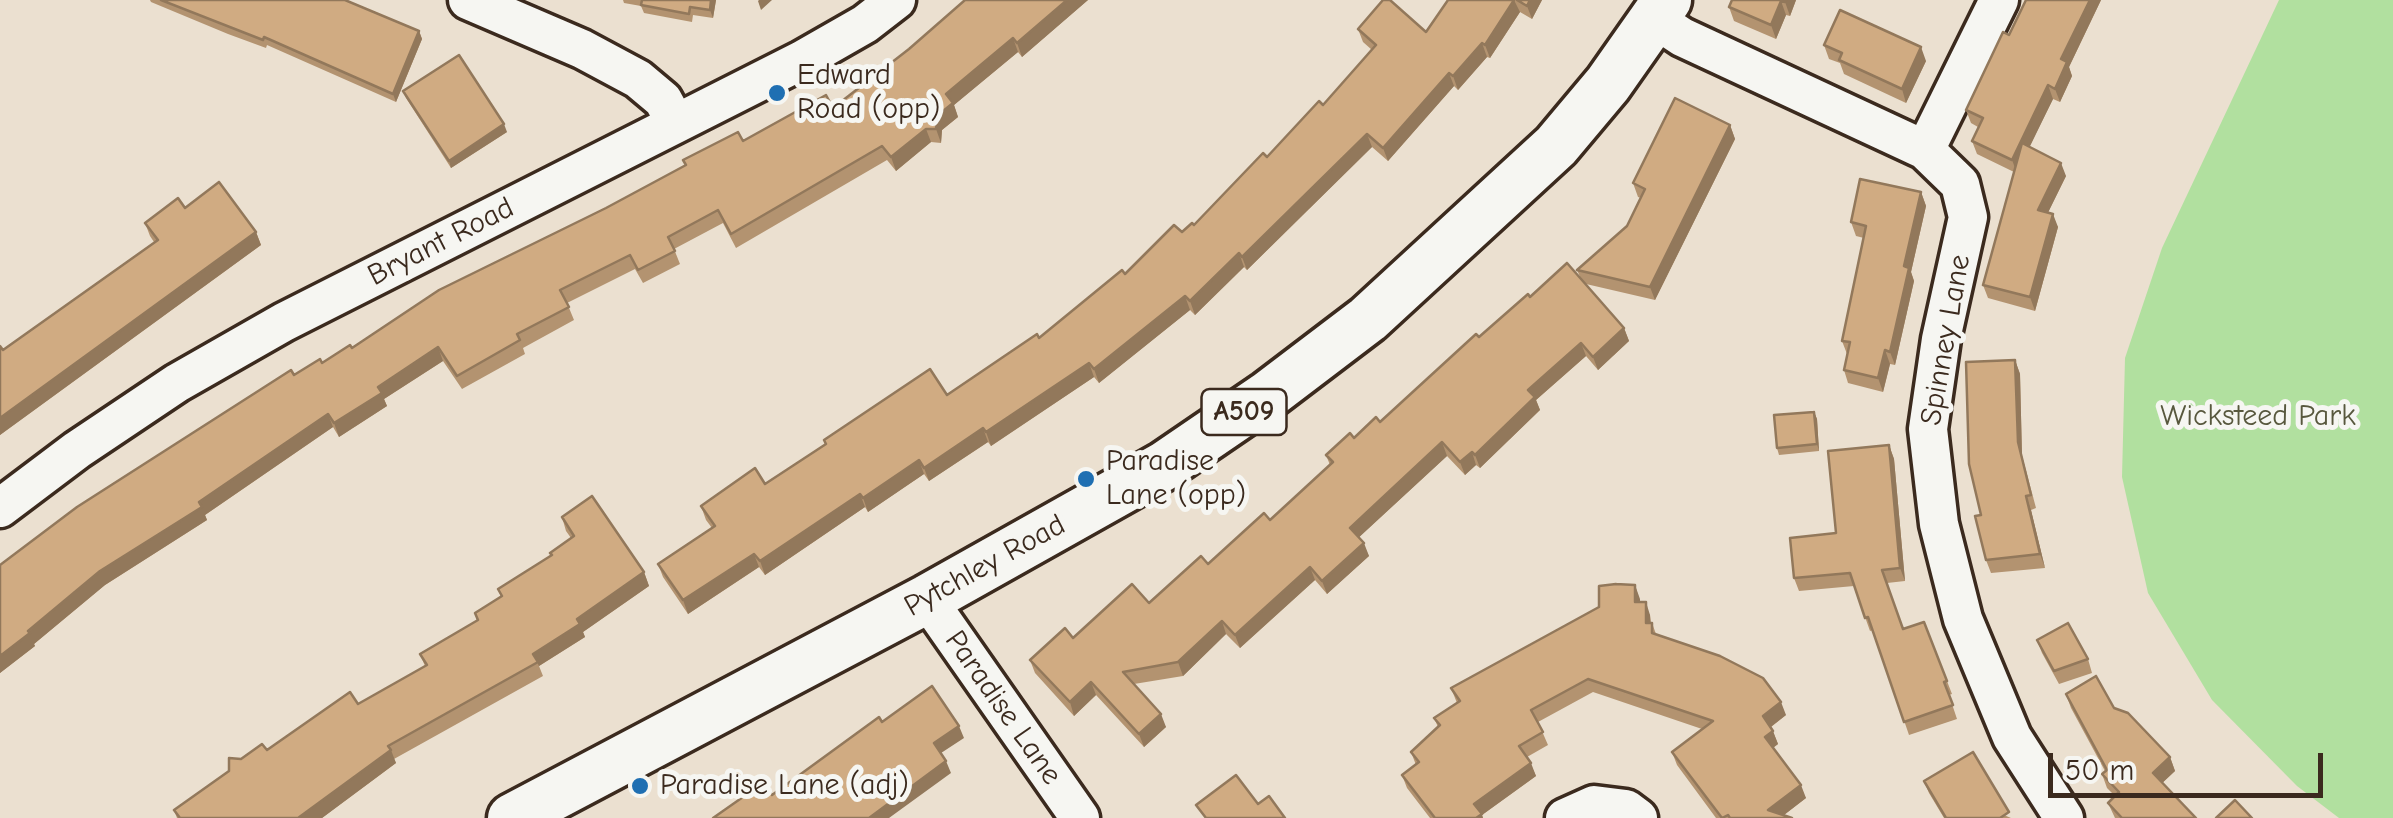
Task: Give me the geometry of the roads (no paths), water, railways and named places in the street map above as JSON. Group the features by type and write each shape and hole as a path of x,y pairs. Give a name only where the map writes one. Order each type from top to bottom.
{"main road":[{"name":"Pytchley Road","path":"512,818 926,598 1164,466 1268,396 1368,319 1556,146 1608,84 1661,9"}],"street":[{"path":"468,0 623,71 663,100 675,122"},
{"name":"Bryant Road","path":"0,508 177,383 284,322 802,60 865,24 896,0"},
{"path":"1925,150 1999,0"},
{"name":"Spinney Lane","path":"1661,9 1682,37 1925,150 1960,184 1968,217 1928,429 1939,524 1963,619 2012,737 2064,818"},
{"name":"Paradise Lane","path":"926,598 1080,818"},
{"path":"1564,818 1594,805 1626,809 1638,818"}],"place":[{"name":"Edward Road (opp)","path":"777,93"},
{"name":"Paradise Lane (opp)","path":"1086,479"},
{"name":"Paradise Lane (adj)","path":"640,786"}],"park label":[{"name":"Wicksteed Park","path":"2258,417"}]}
